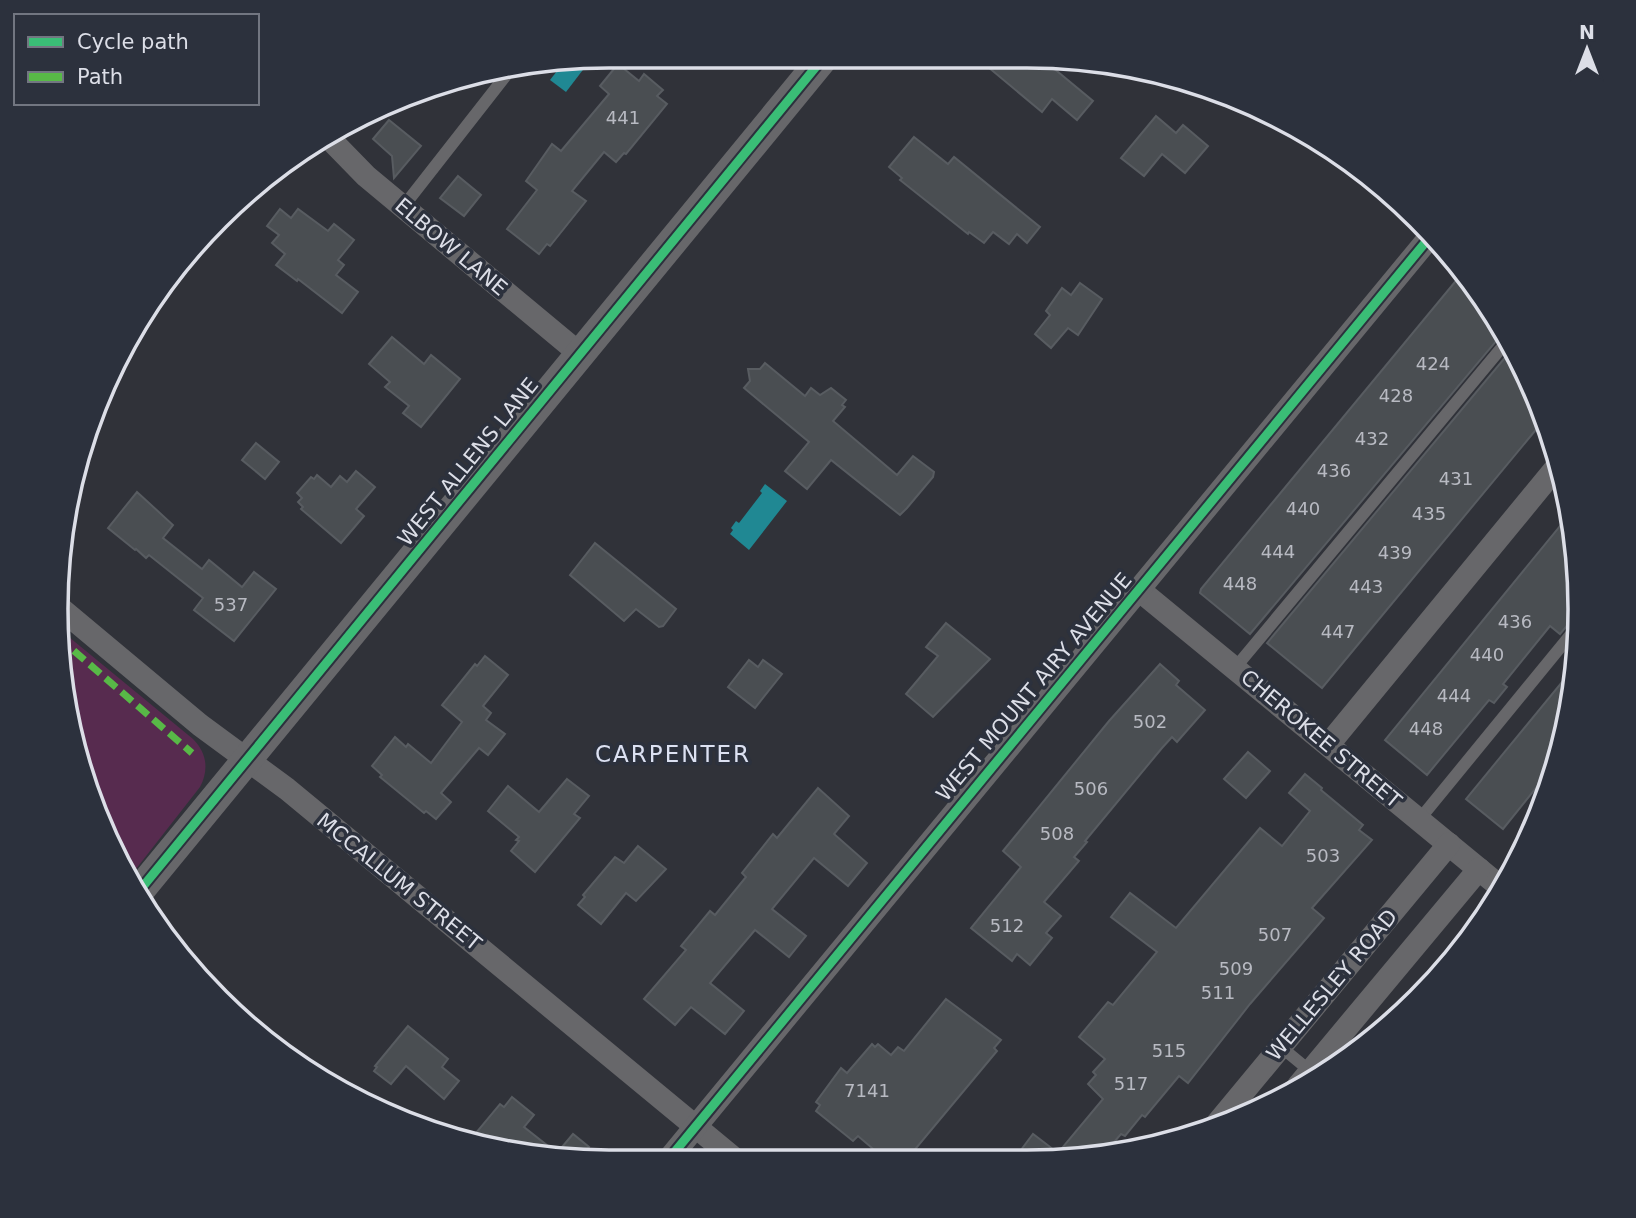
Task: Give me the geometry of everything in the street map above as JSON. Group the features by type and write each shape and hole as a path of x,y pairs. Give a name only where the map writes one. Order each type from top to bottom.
{"street":[{"name":"WEST ALLENS LANE","path":"144,885 815,68"},
{"name":"ELBOW LANE","path":"334,144 366,176 580,354"},
{"name":"WEST MOUNT AIRY AVENUE","path":"676,1150 1425,243"},
{"path":"1329,744 1550,475"},
{"name":"CHEROKEE STREET","path":"1138,589 1494,881"},
{"name":"MCCALLUM STREET","path":"68,615 200,725 297,798 724,1150"},
{"name":"WELLESLEY ROAD","path":"1228,1111 1449,844"},
{"name":"WELLESLEY ROAD","path":"1313,1068 1479,869"}],"lane":[{"path":"403,207 503,79"},
{"path":"1236,668 1501,349"},
{"path":"1419,820 1567,639"},
{"path":"1281,1047 1301,1074"}],"shaded area":[{"path":"69,637 198,744 205,762 205,774 200,787 136,869 109,816 87,749 73,680"}],"water":[{"path":"584,69 566,92 550,80 557,71"},
{"path":"765,484 787,501 749,550 730,534 733,530 731,528 736,521 739,523 762,493 760,491"}],"building":[{"path":"615,68 623,68 639,81 644,74 663,90 657,96 667,104 626,154 616,162 604,152 572,191 586,201 550,246 547,244 539,254 507,229 537,190 526,181 552,144 561,151 609,94 600,86"},
{"path":"989,68 1054,69 1093,101 1077,120 1052,99 1042,112"},
{"path":"1156,116 1176,133 1183,125 1208,146 1185,173 1162,154 1144,176 1121,158"},
{"path":"389,120 421,146 394,178 392,156 373,139"},
{"path":"914,137 948,164 954,157 1040,227 1027,243 1017,234 1009,244 993,232 984,243 969,232 968,234 900,180 902,178 889,167"},
{"path":"458,176 481,195 464,216 440,198"},
{"path":"280,209 291,218 298,209 328,231 334,224 354,240 338,260 344,265 336,275 358,292 342,313 276,265 285,254 272,243 279,235 267,226"},
{"path":"1456,280 1496,341 1250,634 1200,593"},
{"path":"1080,283 1102,299 1078,335 1068,328 1051,348 1035,334 1050,315 1046,311 1062,288 1071,295"},
{"path":"392,337 424,364 431,355 460,379 421,427 403,413 409,406 385,387 390,382 369,364"},
{"path":"1505,357 1537,429 1322,688 1267,643"},
{"path":"765,363 805,396 811,388 820,395 831,388 846,400 842,405 845,407 833,421 897,475 913,456 934,472 933,477 900,515 831,460 807,489 785,471 809,442 744,388 750,381 748,369 760,369"},
{"path":"256,443 279,462 265,479 242,460"},
{"path":"356,471 375,487 356,509 364,516 341,543 301,509 303,507 298,502 302,498 297,493 311,477 314,479 317,475 331,487 340,476 347,482"},
{"path":"137,492 173,525 163,538 202,569 209,560 242,587 254,572 276,589 234,641 194,610 203,598 149,555 146,558 108,528"},
{"path":"1561,525 1567,574 1568,625 1560,634 1550,626 1503,684 1507,687 1494,703 1489,700 1427,775 1385,740"},
{"path":"595,543 676,609 663,626 659,627 636,609 624,621 570,575"},
{"path":"946,623 990,659 933,717 906,694 938,656 926,647"},
{"path":"485,656 508,675 483,706 491,713 486,720 505,734 488,755 479,748 441,793 451,802 436,819 426,811 424,813 380,777 382,775 372,766 395,737 431,763 462,722 442,705 475,664 477,666"},
{"path":"749,660 758,667 763,660 782,674 755,708 728,687"},
{"path":"1160,664 1179,681 1176,685 1205,710 1177,742 1172,737 1162,748 1074,857 1079,861 1044,902 1061,916 1046,933 1052,938 1030,965 1017,954 1012,961 971,928 1021,867 1003,851 1109,721"},
{"path":"1563,681 1549,749 1538,785 1503,829 1466,799"},
{"path":"1248,752 1270,771 1246,798 1224,779"},
{"path":"1305,774 1363,825 1359,830 1372,840 1312,908 1324,918 1250,1004 1188,1083 1179,1076 1145,1117 1142,1115 1125,1136 1121,1134 1114,1142 1061,1149 1103,1099 1088,1084 1096,1075 1093,1072 1105,1059 1079,1037 1108,1002 1113,1005 1157,952 1111,917 1130,893 1176,928 1260,828 1282,846 1310,811 1289,793"},
{"path":"567,779 589,796 574,814 580,818 535,872 511,851 519,837 488,811 508,786 539,812"},
{"path":"818,788 849,816 834,834 867,863 848,886 814,858 772,909 806,936 789,957 755,930 710,983 744,1011 725,1034 691,1007 675,1025 644,999 686,950 681,946 710,911 715,915 746,877 742,873 773,834 777,838"},
{"path":"638,846 666,869 636,901 626,893 601,924 578,905 585,897 583,895 615,857 624,863"},
{"path":"946,999 1001,1040 994,1048 997,1051 914,1150 874,1150 858,1136 853,1141 816,1111 820,1105 816,1102 841,1068 847,1073 872,1044 875,1047 878,1044 891,1055 898,1047 904,1051"},
{"path":"408,1026 448,1059 442,1067 459,1081 444,1099 406,1066 391,1084 374,1071 377,1067 375,1066"},
{"path":"512,1097 534,1115 524,1127 548,1146 476,1133 500,1104 504,1107"},
{"path":"573,1134 589,1147 587,1149 562,1148"},
{"path":"1033,1134 1053,1149 1021,1150"}],"marked path":[{"path":"69,647 192,753"}],"cycle path":[{"path":"144,885 815,68"},
{"path":"676,1150 1425,243"}],"district":[{"name":"CARPENTER","path":"673,754"}]}
